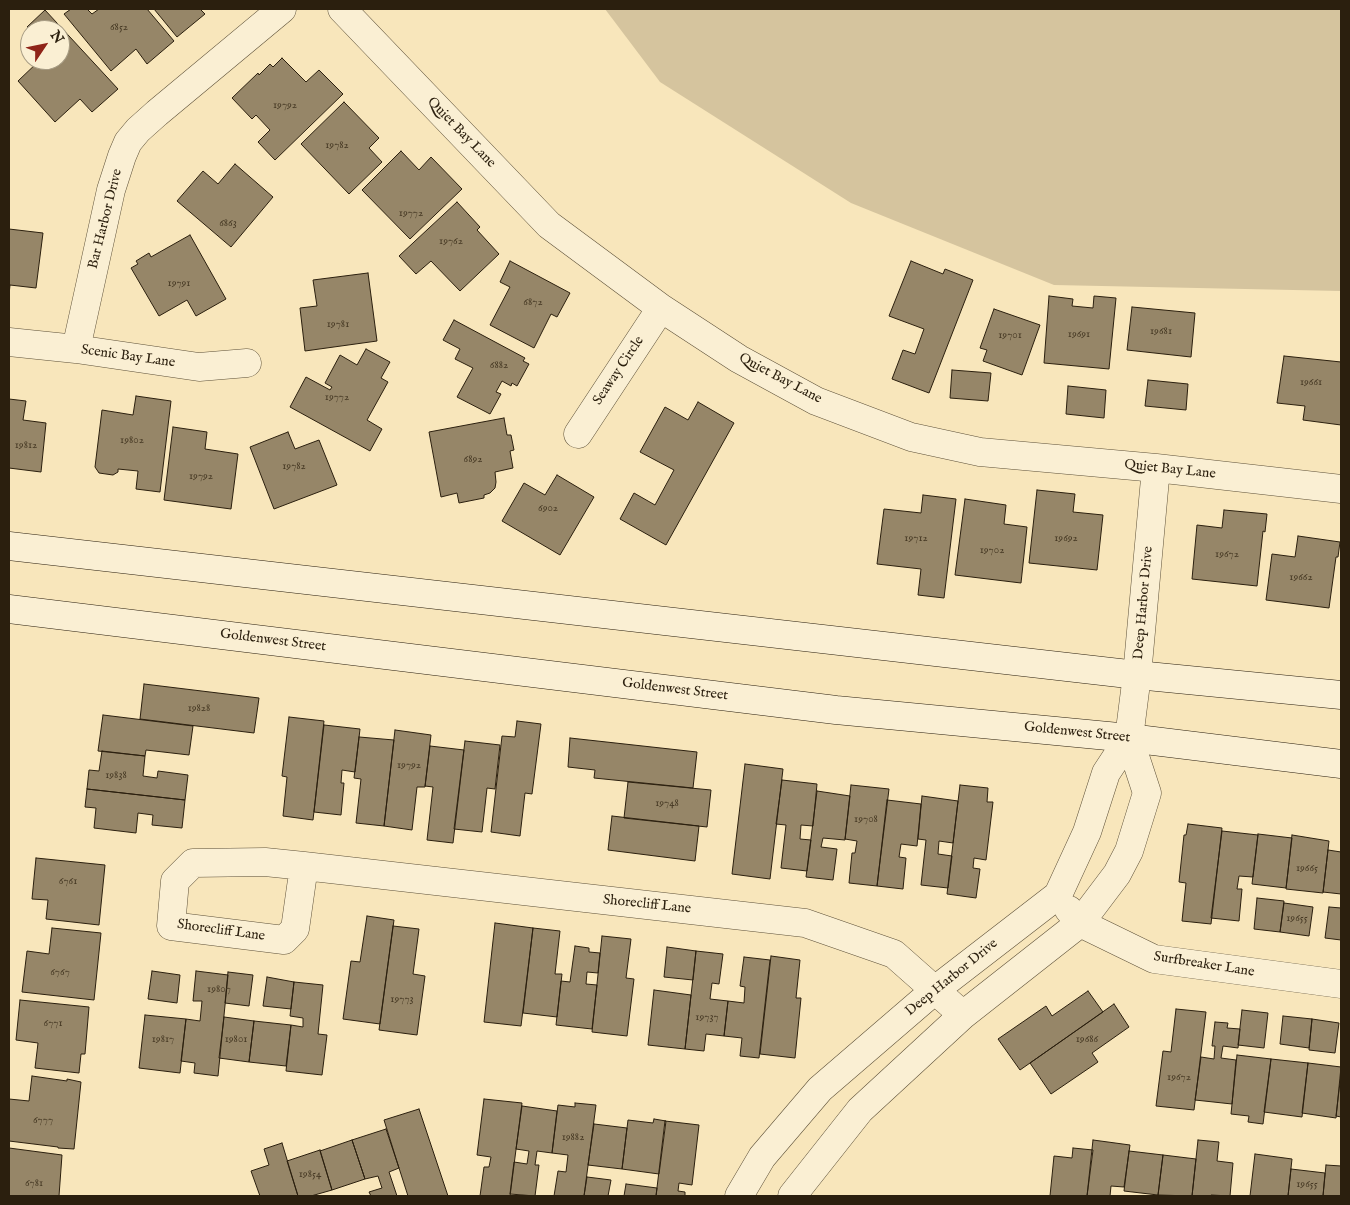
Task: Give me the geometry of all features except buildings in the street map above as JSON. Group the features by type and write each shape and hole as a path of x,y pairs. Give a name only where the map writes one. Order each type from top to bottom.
{"street":[{"name":"Bar Harbor Drive","path":"76,349 111,190 128,142 157,113 282,9"},
{"name":"Quiet Bay Lane","path":"342,9 549,225 661,308 739,359 816,400 911,437 980,452 1156,468 1341,489"},
{"name":"Seaway Circle","path":"578,434 661,308"},
{"name":"Scenic Bay Lane","path":"9,342 76,349 198,367 247,363"},
{"name":"Deep Harbor Drive","path":"739,1196 762,1157 820,1089 935,990 1058,895 1087,832 1106,774 1129,738 1137,675 1156,468"},
{"path":"9,546 1137,675 1341,696"},
{"name":"Goldenwest Street","path":"9,609 836,710 1129,738 1341,764"},
{"name":"Deep Harbor Drive","path":"792,1196 860,1110 963,1016 1080,923 1118,874 1129,852 1147,793 1129,738"},
{"name":"Shorecliff Lane","path":"304,866 294,929 284,940 171,926 175,881 193,863 265,862 304,866 806,923 894,954 963,1016"},
{"name":"Surfbreaker Lane","path":"1058,895 1080,923 1154,959 1341,984"}],"shaded area":[{"path":"605,9 1341,9 1341,291 1054,285 851,203 660,82"}]}
